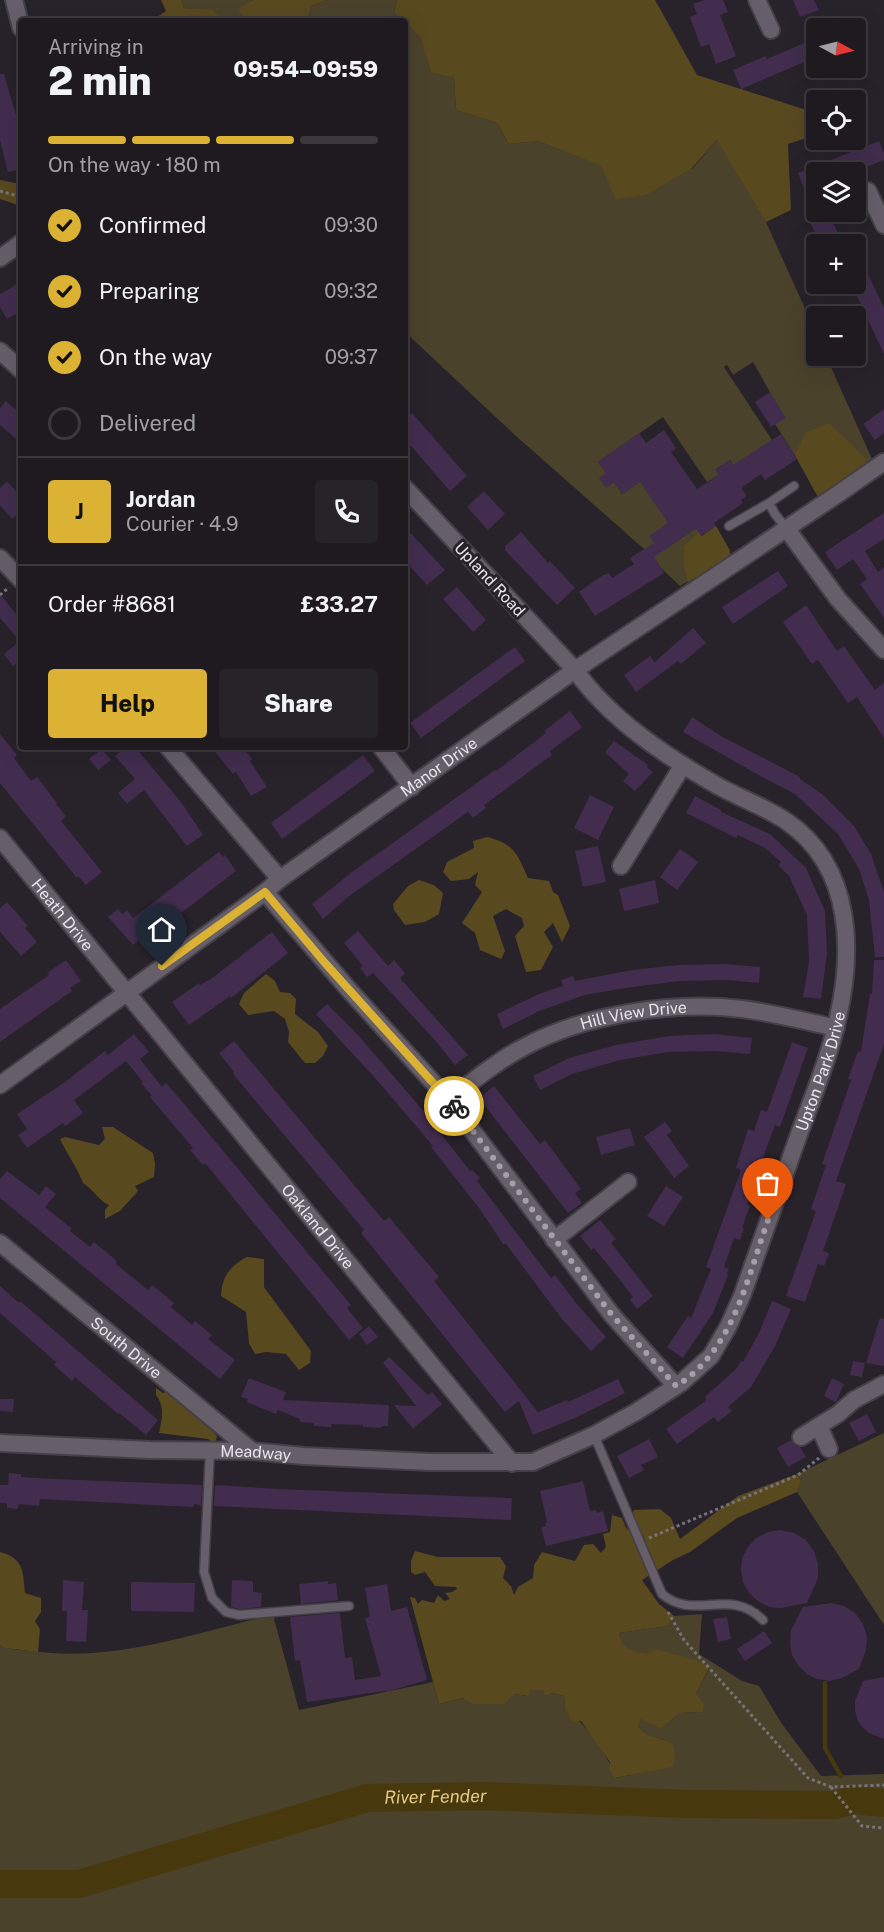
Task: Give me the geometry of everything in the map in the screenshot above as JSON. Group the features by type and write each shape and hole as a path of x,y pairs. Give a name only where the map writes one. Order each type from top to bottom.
{"street":[{"path":"14,0 18,18"},
{"path":"757,0 771,30"},
{"path":"868,191 884,225"},
{"path":"0,258 18,245"},
{"path":"0,351 18,367"},
{"name":"Manor Drive","path":"0,1085 280,879 575,670 884,462"},
{"name":"Upland Road","path":"408,491 575,670"},
{"path":"786,528 838,599 884,650"},
{"path":"0,558 18,577"},
{"name":"Upton Park Drive","path":"512,1463 533,1462 594,1435 636,1412 676,1386 711,1356 733,1316 752,1268 836,1028 846,972 845,916 838,889 825,862 810,840 786,821 683,765 634,730 591,692 575,670"},
{"path":"171,750 280,879"},
{"path":"383,750 412,787"},
{"path":"621,866 683,765"},
{"name":"Heath Drive","path":"0,838 126,992"},
{"path":"265,892 343,983 449,1100 612,1315 676,1386"},
{"name":"Oakland Drive","path":"126,992 512,1463"},
{"name":"Hill View Drive","path":"449,1100 499,1062 525,1046 592,1020 680,1007 708,1007 765,1013 836,1028"},
{"path":"554,1240 628,1182"},
{"name":"South Drive","path":"0,1243 252,1451"},
{"path":"801,1437 838,1414 854,1400 884,1384"},
{"path":"819,1426 829,1449"},
{"name":"Meadway","path":"0,1443 252,1451 430,1462 512,1463"}],"lane":[{"path":"729,526 770,503 794,486"},
{"path":"770,503 786,528"},
{"path":"594,1435 662,1594 670,1601 697,1607 729,1603 743,1605 763,1620"},
{"path":"210,1450 204,1572 212,1598 226,1612 239,1615 349,1606"}],"path":[{"path":"0,191 18,196"},
{"path":"639,1542 798,1475 829,1449"},
{"path":"670,1601 668,1613 684,1640 808,1778 831,1787 884,1785"},
{"path":"831,1787 862,1826 884,1828"}],"shaded area":[{"path":"161,0 181,0 184,8 212,10 220,18 156,18 166,11"},
{"path":"181,0 253,0 251,1 267,18 220,18 196,9 184,8"},
{"path":"253,0 327,0 311,6 308,18 244,17 238,9"},
{"path":"327,0 397,0 394,12 401,18 308,18 311,6"},
{"path":"397,0 655,0 697,75 806,110 806,138 788,144 791,210 766,222 717,140 692,168 646,195 616,199 601,166 538,141 509,144 497,123 456,110 454,78 431,72 420,37 408,25 408,18 400,18 394,12"},
{"path":"408,25 420,37 431,71 454,78 456,110 497,123 509,144 538,141 602,166 692,169 718,139 766,222 806,311 806,366 830,366 872,459 818,497 775,424 770,392 753,362 733,375 727,365 724,367 772,440 749,455 744,482 730,460 716,469 719,475 707,482 663,417 598,462 606,473 606,487 614,482 622,494 647,477 668,523 650,536 661,552 696,528 702,536 716,526 731,557 680,586 661,568 651,553 647,555 644,549 516,436 408,335"},
{"path":"0,180 18,183 18,205 0,199"},
{"path":"829,423 865,458 866,464 818,497 795,455 806,432"},
{"path":"716,526 731,557 688,582 684,567 684,546 699,532 702,536"},
{"path":"487,837 509,846 528,878 549,881 553,892 558,895 570,926 562,942 553,923 544,932 553,947 541,970 526,972 515,936 524,926 522,918 506,909 493,916 505,951 501,959 480,950 475,933 462,923 482,892 475,885 478,872 469,879 451,881 443,872 447,862 474,848 473,841"},
{"path":"419,880 434,885 443,893 439,914 425,922 405,925 394,910 393,904 408,886"},
{"path":"266,974 275,981 280,992 290,993 296,999 295,1014 318,1032 328,1046 323,1056 315,1063 305,1063 288,1042 289,1032 285,1019 274,1011 248,1015 239,1004 244,993"},
{"path":"102,1127 113,1127 153,1153 155,1164 154,1177 135,1186 138,1191 120,1211 105,1219 105,1210 109,1205 83,1183 60,1139 65,1137 99,1145 105,1139"},
{"path":"247,1257 264,1259 264,1287 311,1351 310,1363 299,1370 286,1354 266,1352 255,1354 249,1343 246,1312 221,1296 228,1272"},
{"path":"156,1388 163,1393 168,1391 200,1417 217,1436 215,1444 208,1439 159,1433 162,1409 156,1395"},
{"path":"884,1433 884,1625 797,1492 801,1481 797,1474"},
{"path":"797,1474 801,1481 797,1492 737,1518 690,1552 642,1580 659,1604 674,1616 668,1626 619,1633 622,1643 632,1650 647,1654 656,1649 701,1662 709,1668 696,1694 704,1704 703,1712 680,1713 661,1729 641,1719 638,1727 646,1734 673,1743 675,1757 673,1767 615,1778 609,1769 610,1762 581,1721 572,1722 565,1708 564,1696 553,1693 545,1696 544,1690 531,1690 528,1696 514,1694 505,1704 473,1704 463,1698 439,1704 410,1597 415,1598 418,1604 422,1600 434,1603 438,1595 444,1601 450,1599 445,1593 457,1589 456,1587 435,1586 425,1572 415,1575 411,1572 411,1561 415,1551 438,1557 500,1557 506,1566 503,1578 511,1586 514,1595 518,1587 533,1578 534,1565 542,1552 575,1561 584,1545 593,1544 601,1553 606,1547 603,1534 610,1532 612,1515 622,1518 627,1530 634,1510 660,1509 671,1518 680,1539 738,1496"},
{"path":"0,1552 18,1562 23,1572 25,1593 41,1598 41,1612 35,1621 40,1629 38,1652 5,1648 0,1645"},
{"path":"702,1614 699,1654 742,1681 759,1686 782,1724 821,1776 884,1774 884,1932 0,1932 0,1645 11,1649 62,1654 123,1650 273,1615 299,1710 433,1682 439,1704 464,1698 474,1704 514,1694 527,1696 531,1690 545,1690 545,1696 553,1693 564,1696 565,1708 595,1740 616,1778 673,1766 673,1743 646,1734 638,1727 641,1718 661,1729 680,1713 703,1712 696,1694 709,1669 629,1651 620,1642 619,1633 668,1626 674,1616"}],"building":[{"path":"704,0 723,0 728,12 720,15 736,56 716,64 709,44 701,47 690,17 697,14 693,4"},
{"path":"793,0 814,0 819,10 800,17"},
{"path":"806,42 806,61 741,89 733,70 766,56 767,59"},
{"path":"0,74 4,74 18,122 18,170 8,172 0,140"},
{"path":"879,141 884,160 866,167 866,162 826,162 856,150 866,150 866,146"},
{"path":"806,170 806,194 798,173"},
{"path":"810,222 833,222 838,234 816,234"},
{"path":"866,270 884,308 884,354 866,316 866,306 862,306 856,294 866,294"},
{"path":"16,285 18,313 7,319 0,307 0,294"},
{"path":"770,392 786,418 771,427 755,402"},
{"path":"6,401 18,411 18,440 0,425 0,408"},
{"path":"884,409 884,433 875,440 863,424"},
{"path":"412,413 467,476 450,491 408,442 408,416"},
{"path":"664,430 676,448 671,452 697,489 719,475 715,470 730,460 733,465 781,434 797,459 765,480 761,474 741,488 747,496 741,500 743,503 714,523 716,526 701,536 696,528 654,557 664,573 595,616 579,592 603,575 609,573 612,578 634,564 630,558 654,543 650,536 668,523 640,482 622,494 614,482 606,488 599,478 606,473 598,462 639,433 646,443"},
{"path":"7,481 18,494 18,514 12,519 0,505 0,488"},
{"path":"484,491 505,514 488,530 467,507"},
{"path":"884,513 884,539 865,551 878,572 884,567 884,618 860,584 867,579 853,559 837,570 825,552"},
{"path":"408,530 445,570 427,585 408,564"},
{"path":"521,532 548,563 550,561 575,588 557,605 505,550 505,546"},
{"path":"778,571 788,586 733,624 722,607"},
{"path":"457,587 486,620 473,632 443,599"},
{"path":"0,594 18,616 18,639 0,618"},
{"path":"806,605 837,651 844,646 875,690 884,683 884,738 857,697 848,703 818,660 812,664 783,622"},
{"path":"693,628 706,643 681,664 678,661 636,692 624,675 650,656 655,662"},
{"path":"18,643 18,662 13,666 4,654"},
{"path":"515,647 525,661 421,738 410,723"},
{"path":"570,711 582,727 550,751 552,755 484,805 486,808 473,818 468,812 348,897 323,919 312,904 352,872 496,771 546,733 544,731"},
{"path":"692,717 721,736 800,777 822,794 854,826 871,854 884,892 884,957 875,957 869,900 859,869 838,834 795,794 683,732"},
{"path":"0,734 17,755 14,758 31,781 37,777 57,803 66,816 61,821 102,872 86,885 78,876 77,878 0,783"},
{"path":"614,741 648,765 647,767 653,772 635,791 623,781 629,774 605,752"},
{"path":"103,750 111,760 98,770 89,759"},
{"path":"122,750 138,750 181,802 203,835 187,846 144,790 127,804 118,793 135,779 115,756"},
{"path":"213,750 244,750 267,787 251,796 236,772 233,774"},
{"path":"363,755 375,771 282,839 271,823"},
{"path":"590,795 614,807 598,840 574,828"},
{"path":"695,796 721,812 770,834 806,868 825,911 827,953 821,999 803,997 809,962 807,915 789,876 778,865 781,862 765,848 738,835 736,838 686,813"},
{"path":"598,846 606,882 583,887 575,851"},
{"path":"680,849 698,862 677,890 660,877"},
{"path":"219,852 223,857 225,855 236,871 189,907 133,945 108,917 118,909 122,914 127,910 133,918"},
{"path":"655,880 659,903 624,911 619,889"},
{"path":"7,902 28,926 25,928 37,942 21,956 0,932 0,908"},
{"path":"358,931 388,966 394,960 405,973 400,978 468,1055 455,1065 373,973 367,977 360,968 363,966 344,943"},
{"path":"272,932 288,953 231,998 230,996 189,1025 172,1002 199,983 200,985 211,979"},
{"path":"66,960 81,981 70,988 72,991 0,1042 0,1009 49,975 47,973"},
{"path":"874,960 884,960 884,1044 836,1181 846,1184 823,1251 829,1253 824,1266 818,1264 805,1302 786,1296 816,1211 811,1209 826,1165 822,1164 851,1080 848,1079 858,1051 861,1052 870,994 872,994"},
{"path":"724,964 760,967 759,983 728,980 680,981 585,995 536,1012 503,1029 497,1014 539,994 563,986 561,980 573,976 575,981 632,970 678,965"},
{"path":"327,1004 358,1035 439,1129 470,1171 472,1170 480,1178 477,1181 551,1278 555,1275 606,1337 591,1351 562,1319 506,1244 503,1244 479,1208 431,1147 433,1146 316,1014"},
{"path":"134,1034 149,1052 140,1059 162,1087 166,1083 180,1099 351,1305 347,1308 363,1328 349,1340 205,1163 203,1165 190,1150 193,1148 150,1097 152,1096 141,1083 143,1082 126,1061 74,1100 83,1113 65,1126 63,1123 27,1148 18,1135 27,1129 17,1114 65,1082 105,1051 108,1055"},
{"path":"714,1034 752,1038 750,1054 715,1051 668,1052 620,1060 572,1074 540,1090 533,1076 569,1058 616,1045 669,1036"},
{"path":"234,1041 384,1221 389,1217 439,1277 434,1281 538,1412 567,1400 568,1402 618,1379 625,1393 577,1417 533,1435 519,1401 505,1412 361,1233 364,1230 233,1074 234,1072 219,1053"},
{"path":"792,1042 808,1048 780,1127 775,1125 754,1182 747,1204 750,1206 742,1228 744,1228 740,1240 734,1238 724,1267 729,1269 728,1275 713,1313 683,1358 667,1347 688,1316 691,1318 711,1269 706,1267 741,1170 736,1168 748,1129 754,1131 761,1110 767,1112"},
{"path":"494,1086 540,1144 545,1140 581,1189 575,1193 582,1203 568,1213 479,1098"},
{"path":"665,1122 672,1131 667,1135 689,1166 674,1178 644,1137"},
{"path":"630,1128 635,1145 601,1155 596,1137"},
{"path":"7,1171 39,1195 46,1186 56,1194 45,1207 71,1228 70,1231 90,1247 94,1242 117,1261 116,1264 148,1290 152,1285 167,1297 174,1303 171,1307 192,1325 195,1321 212,1335 208,1339 235,1360 220,1379 0,1198 0,1179"},
{"path":"666,1186 683,1197 664,1226 647,1216"},
{"path":"600,1220 616,1239 611,1243 653,1296 637,1309 630,1300 633,1297 620,1280 594,1248 591,1250 580,1236"},
{"path":"0,1286 158,1420 146,1435 75,1377 72,1381 54,1365 56,1362 0,1313"},
{"path":"772,1301 791,1309 775,1346 751,1387 728,1407 732,1411 718,1422 714,1417 677,1444 666,1429 707,1400 705,1397 737,1368 741,1361 743,1362 759,1333"},
{"path":"880,1318 884,1319 884,1366 866,1363"},
{"path":"369,1326 378,1337 367,1345 359,1334"},
{"path":"389,1357 428,1395 432,1392 442,1404 413,1429 394,1405 416,1406 383,1363"},
{"path":"853,1361 865,1363 862,1377 850,1375"},
{"path":"249,1378 286,1392 283,1400 389,1405 388,1426 381,1428 331,1424 331,1427 314,1426 314,1423 300,1422 300,1419 278,1410 276,1414 247,1402 248,1399 241,1397"},
{"path":"832,1378 844,1384 836,1402 824,1396"},
{"path":"0,1399 14,1399 13,1412 0,1411"},
{"path":"867,1414 876,1432 859,1441 849,1423"},
{"path":"649,1439 658,1457 641,1465 644,1470 629,1478 617,1456"},
{"path":"791,1440 800,1447 806,1457 788,1467 777,1448"},
{"path":"9,1473 21,1474 21,1477 202,1485 201,1505 194,1504 193,1507 40,1499 39,1506 19,1504 17,1509 7,1508 7,1503 0,1503 0,1485 8,1485"},
{"path":"583,1481 590,1511 596,1510 597,1513 603,1511 608,1531 546,1546 541,1527 546,1526 547,1522 540,1491"},
{"path":"215,1486 512,1498 511,1520 214,1506"},
{"path":"781,1530 794,1533 806,1540 814,1551 818,1564 818,1578 807,1603 781,1608 769,1607 749,1593 743,1582 741,1570 742,1558 756,1538 768,1532"},
{"path":"63,1580 84,1582 82,1610 88,1610 86,1642 66,1641 67,1611 62,1611"},
{"path":"232,1580 253,1581 253,1592 262,1593 261,1607 239,1609 231,1607"},
{"path":"328,1581 328,1584 336,1583 338,1600 301,1604 299,1584"},
{"path":"131,1582 195,1583 194,1612 131,1611"},
{"path":"387,1584 391,1611 407,1607 427,1680 386,1692 307,1702 300,1660 295,1661 290,1617 340,1613 345,1658 352,1657 355,1680 381,1676 365,1618 370,1617 365,1588"},
{"path":"831,1603 844,1606 855,1613 863,1624 867,1637 866,1650 859,1669 842,1678 830,1681 817,1679 807,1674 792,1655 790,1643 791,1630 803,1607"},
{"path":"727,1617 731,1639 718,1642 713,1619"},
{"path":"764,1631 772,1643 745,1661 737,1649"},
{"path":"884,1677 884,1739 869,1733 862,1727 857,1719 855,1701 863,1681"}],"waterway":[{"path":"825,1683 825,1748 841,1776"},
{"path":"850,1789 854,1800"},
{"name":"River Fender","path":"0,1884 79,1884 367,1798 484,1796 687,1804 835,1805 854,1800 884,1803"}],"way so far":[{"path":"454,1106 612,1315 676,1386 711,1356 728,1327 742,1296 768,1220"}],"route":[{"path":"162,966 265,892 300,935 454,1106"}]}
